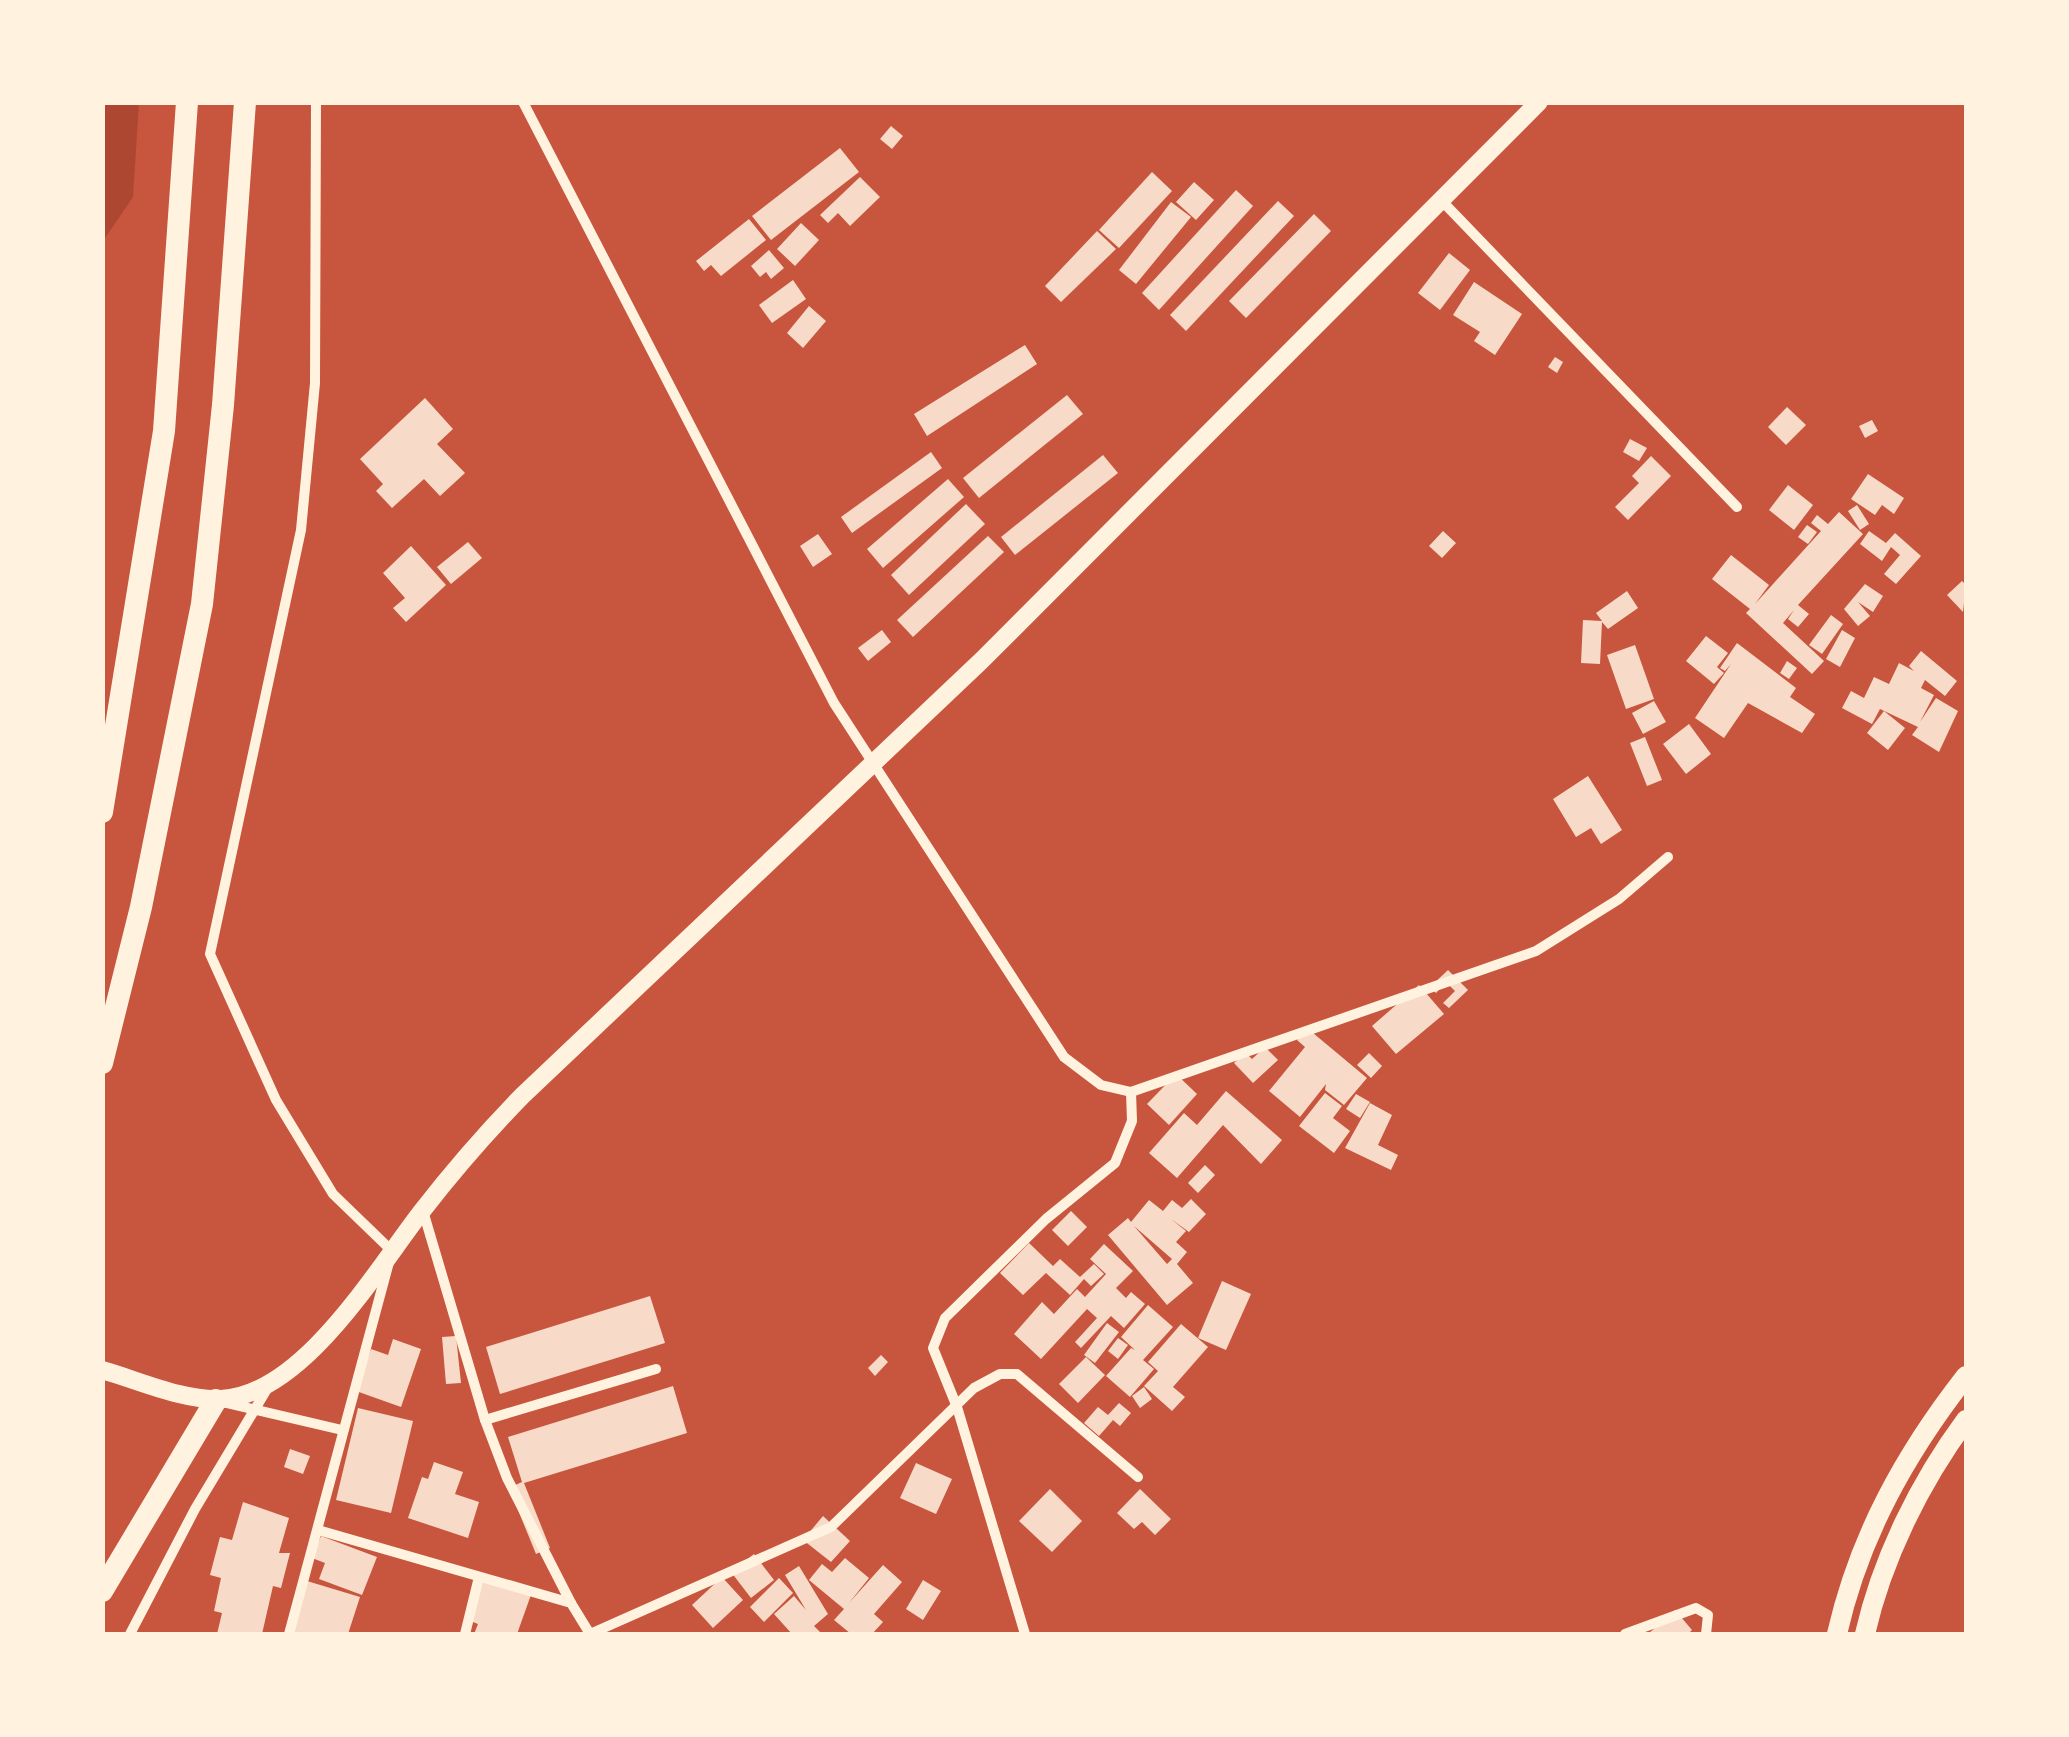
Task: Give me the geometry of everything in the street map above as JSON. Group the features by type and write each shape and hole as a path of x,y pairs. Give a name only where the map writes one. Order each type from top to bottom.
{"highway":[{"path":"102,812 164,431 187,102"},
{"path":"102,1063 141,907 202,604 223,405 245,102"},
{"path":"1838,1634 1853,1575 1901,1466 1966,1376"},
{"path":"102,1591 216,1400"},
{"path":"1865,1634 1901,1532 1942,1453 1966,1420"}],"main road":[{"path":"102,1370 216,1400 246,1394 327,1337 422,1210 522,1096 982,660 1539,102"}],"street":[{"path":"288,1634 392,1251 333,1194 276,1100 210,954 302,530 314,383 316,102"},
{"path":"523,102 870,765 1064,1056 1101,1085 1131,1092 1536,951 1619,899 1668,857"},
{"path":"1441,200 1737,507"},
{"path":"1026,1634 957,1408 933,1348 945,1318 1046,1219 1115,1163 1132,1121 1131,1092"},
{"path":"422,1210 485,1420 507,1478 570,1603 590,1634 831,1527 974,1388 1000,1374 1017,1374 1138,1478"},
{"path":"485,1420 656,1369"},
{"path":"130,1634 196,1509 273,1378"},
{"path":"216,1400 342,1430"},
{"path":"318,1530 570,1603"},
{"path":"465,1634 480,1576"},
{"path":"1625,1634 1696,1608 1708,1615 1706,1634"}],"shaded area":[{"path":"103,102 139,103 133,197 103,241"}],"building":[{"path":"891,126 903,136 892,149 880,139"},
{"path":"840,148 859,172 771,240 752,216"},
{"path":"1152,172 1172,191 1119,248 1099,230"},
{"path":"860,177 880,197 850,226 838,213 828,223 820,215"},
{"path":"1194,182 1214,200 1196,220 1176,202"},
{"path":"1236,190 1253,206 1159,310 1142,293"},
{"path":"1278,201 1294,216 1186,331 1170,315"},
{"path":"1171,202 1191,217 1136,284 1119,270"},
{"path":"1314,214 1331,231 1246,318 1229,301"},
{"path":"749,219 766,240 721,276 711,265 704,271 696,261"},
{"path":"801,223 819,240 795,266 777,249"},
{"path":"1097,231 1116,249 1061,302 1045,286"},
{"path":"769,250 784,268 771,279 766,272 760,277 751,266"},
{"path":"1449,253 1470,270 1440,310 1418,293"},
{"path":"793,280 806,299 772,323 759,305"},
{"path":"1474,282 1522,314 1495,355 1474,341 1480,332 1453,315"},
{"path":"809,306 826,321 803,348 787,333"},
{"path":"1025,345 1037,364 927,436 914,414"},
{"path":"1555,357 1563,362 1557,373 1548,367"},
{"path":"1067,395 1083,414 979,498 963,478"},
{"path":"425,398 453,429 437,444 465,473 440,496 424,479 392,508 376,491 383,484 360,459"},
{"path":"1787,407 1806,425 1786,445 1768,427"},
{"path":"1872,420 1878,431 1865,438 1859,426"},
{"path":"1630,439 1647,448 1639,461 1623,452"},
{"path":"931,452 942,468 852,533 841,517"},
{"path":"1103,455 1118,473 1015,555 1001,537"},
{"path":"1651,456 1671,476 1628,520 1615,507 1639,483 1632,476"},
{"path":"1868,474 1904,498 1894,514 1882,505 1875,515 1851,499"},
{"path":"948,479 964,497 883,568 867,549"},
{"path":"1788,485 1813,505 1794,530 1769,510"},
{"path":"966,504 985,524 909,595 891,575"},
{"path":"1857,505 1869,524 1860,530 1848,511"},
{"path":"1839,512 1863,534 1798,605 1809,614 1798,627 1788,619 1794,610 1783,623 1824,661 1812,674 1746,613 1750,609 1712,579 1731,555 1769,585 1755,604 1821,531 1811,523 1817,515 1828,524"},
{"path":"1807,525 1817,532 1808,544 1798,537"},
{"path":"1443,531 1456,543 1442,558 1429,546"},
{"path":"1869,531 1886,543 1895,533 1921,556 1896,584 1884,574 1900,555 1891,547 1882,561 1860,544"},
{"path":"818,534 832,554 813,567 800,546"},
{"path":"988,536 1004,552 913,637 897,620"},
{"path":"468,542 482,558 451,584 437,567"},
{"path":"411,546 446,585 406,622 393,608 405,598 383,573"},
{"path":"1962,581 1966,585 1963,612 1947,595"},
{"path":"1865,584 1883,596 1873,612 1858,602 1870,616 1858,626 1844,609"},
{"path":"1627,591 1638,608 1608,629 1602,622 1600,664 1581,663 1583,620 1602,621 1596,613"},
{"path":"1831,615 1843,624 1822,654 1809,645"},
{"path":"882,630 891,642 868,661 858,648"},
{"path":"1842,630 1855,638 1840,667 1826,659"},
{"path":"1706,636 1728,653 1717,667 1724,673 1714,684 1686,661"},
{"path":"1737,643 1796,688 1790,697 1815,714 1802,733 1748,703 1724,738 1695,718 1731,664 1725,671 1720,668"},
{"path":"1635,645 1654,699 1626,709 1607,655"},
{"path":"1921,651 1957,681 1945,696 1925,680 1921,688 1934,695 1920,722 1936,698 1958,711 1939,752 1912,735 1918,727 1880,709 1872,724 1842,708 1851,691 1864,698 1874,677 1889,684 1899,663 1914,671 1909,666"},
{"path":"1787,661 1797,668 1789,679 1780,673"},
{"path":"1654,701 1666,722 1643,734 1632,713"},
{"path":"1884,711 1905,728 1888,750 1867,733"},
{"path":"1689,724 1711,754 1686,774 1663,744"},
{"path":"1645,737 1662,780 1647,786 1630,743"},
{"path":"1588,776 1622,830 1601,844 1591,828 1576,837 1553,799"},
{"path":"1448,970 1468,990 1449,1008 1443,1003 1455,991 1446,982 1436,993 1430,987"},
{"path":"1419,985 1444,1014 1396,1054 1372,1026"},
{"path":"1307,1028 1367,1078 1344,1105 1325,1090 1326,1084 1300,1117 1269,1091 1305,1047 1297,1040"},
{"path":"1265,1047 1278,1060 1253,1083 1234,1063 1245,1052 1252,1059"},
{"path":"1369,1053 1382,1066 1371,1078 1357,1065"},
{"path":"1176,1074 1197,1094 1169,1125 1147,1104"},
{"path":"1226,1091 1282,1140 1261,1164 1223,1125 1177,1178 1149,1153 1184,1113 1197,1125"},
{"path":"1325,1093 1342,1106 1333,1118 1350,1131 1334,1153 1299,1126"},
{"path":"1356,1094 1370,1102 1360,1118 1346,1109"},
{"path":"1370,1103 1392,1115 1378,1145 1398,1155 1391,1170 1345,1148"},
{"path":"1205,1165 1215,1175 1198,1193 1188,1183"},
{"path":"1191,1199 1206,1214 1189,1232 1171,1219 1186,1231 1176,1242 1187,1252 1177,1264 1193,1283 1167,1305 1108,1235 1128,1218 1131,1222 1149,1200 1163,1211 1172,1200 1182,1208","holes":["1134,1226 1172,1259 1167,1264"]},
{"path":"1071,1211 1087,1227 1068,1246 1052,1230"},
{"path":"1029,1243 1053,1266 1060,1259 1080,1277 1094,1264 1104,1274 1091,1286 1084,1279 1070,1295 1046,1273 1023,1295 1000,1273"},
{"path":"1104,1244 1133,1271 1116,1288 1126,1298 1131,1292 1145,1304 1124,1328 1111,1316 1081,1348 1075,1342 1097,1318 1087,1309 1041,1359 1014,1334 1042,1302 1054,1314 1077,1289 1085,1297 1106,1274 1090,1259"},
{"path":"1222,1281 1251,1294 1226,1350 1198,1338"},
{"path":"650,1296 665,1343 500,1394 486,1347"},
{"path":"1148,1305 1173,1327 1143,1360 1154,1369 1130,1397 1106,1376 1131,1348 1135,1350 1121,1337"},
{"path":"1107,1323 1119,1332 1095,1363 1084,1355"},
{"path":"1181,1324 1208,1347 1173,1387 1185,1397 1172,1411 1144,1386 1158,1371 1148,1362"},
{"path":"456,1336 461,1383 446,1384 442,1337"},
{"path":"1118,1338 1128,1345 1118,1359 1108,1351"},
{"path":"393,1339 421,1349 401,1407 356,1391 371,1349 388,1355"},
{"path":"881,1355 888,1362 875,1376 868,1368"},
{"path":"1086,1357 1105,1375 1078,1403 1059,1384"},
{"path":"673,1386 687,1433 524,1483 550,1548 536,1554 509,1488 522,1482 508,1437"},
{"path":"1144,1387 1152,1399 1140,1408 1132,1396"},
{"path":"1119,1403 1131,1413 1120,1426 1113,1420 1099,1436 1084,1423 1098,1407 1108,1415"},
{"path":"358,1408 413,1421 391,1513 336,1500"},
{"path":"290,1449 310,1456 303,1474 284,1467"},
{"path":"434,1462 463,1472 455,1494 479,1502 468,1538 408,1518 422,1477 428,1479"},
{"path":"916,1463 952,1479 936,1514 900,1498"},
{"path":"1050,1489 1082,1521 1052,1552 1019,1521"},
{"path":"1140,1489 1171,1519 1155,1535 1142,1522 1134,1529 1117,1513"},
{"path":"243,1502 289,1518 279,1553 290,1553 281,1588 273,1586 262,1634 217,1634 222,1613 214,1611 221,1578 210,1575 220,1537 232,1540"},
{"path":"823,1516 850,1541 831,1562 803,1540"},
{"path":"321,1536 377,1557 362,1595 319,1579 325,1563 312,1558"},
{"path":"754,1554 774,1580 751,1598 731,1572"},
{"path":"845,1558 869,1578 849,1603 883,1565 902,1582 874,1614 883,1622 872,1634 851,1634 834,1620 844,1609 809,1580 822,1564 832,1572"},
{"path":"799,1566 828,1614 814,1626 822,1634 792,1634 774,1614 794,1596 806,1610 785,1575"},
{"path":"484,1574 532,1592 517,1634 474,1634 478,1624 468,1620"},
{"path":"722,1577 743,1600 713,1628 692,1605"},
{"path":"779,1578 793,1593 764,1622 750,1607"},
{"path":"923,1580 941,1591 923,1620 906,1609"},
{"path":"307,1581 360,1597 348,1634 290,1634"},
{"path":"1675,1610 1692,1630 1688,1634 1648,1634"}]}
